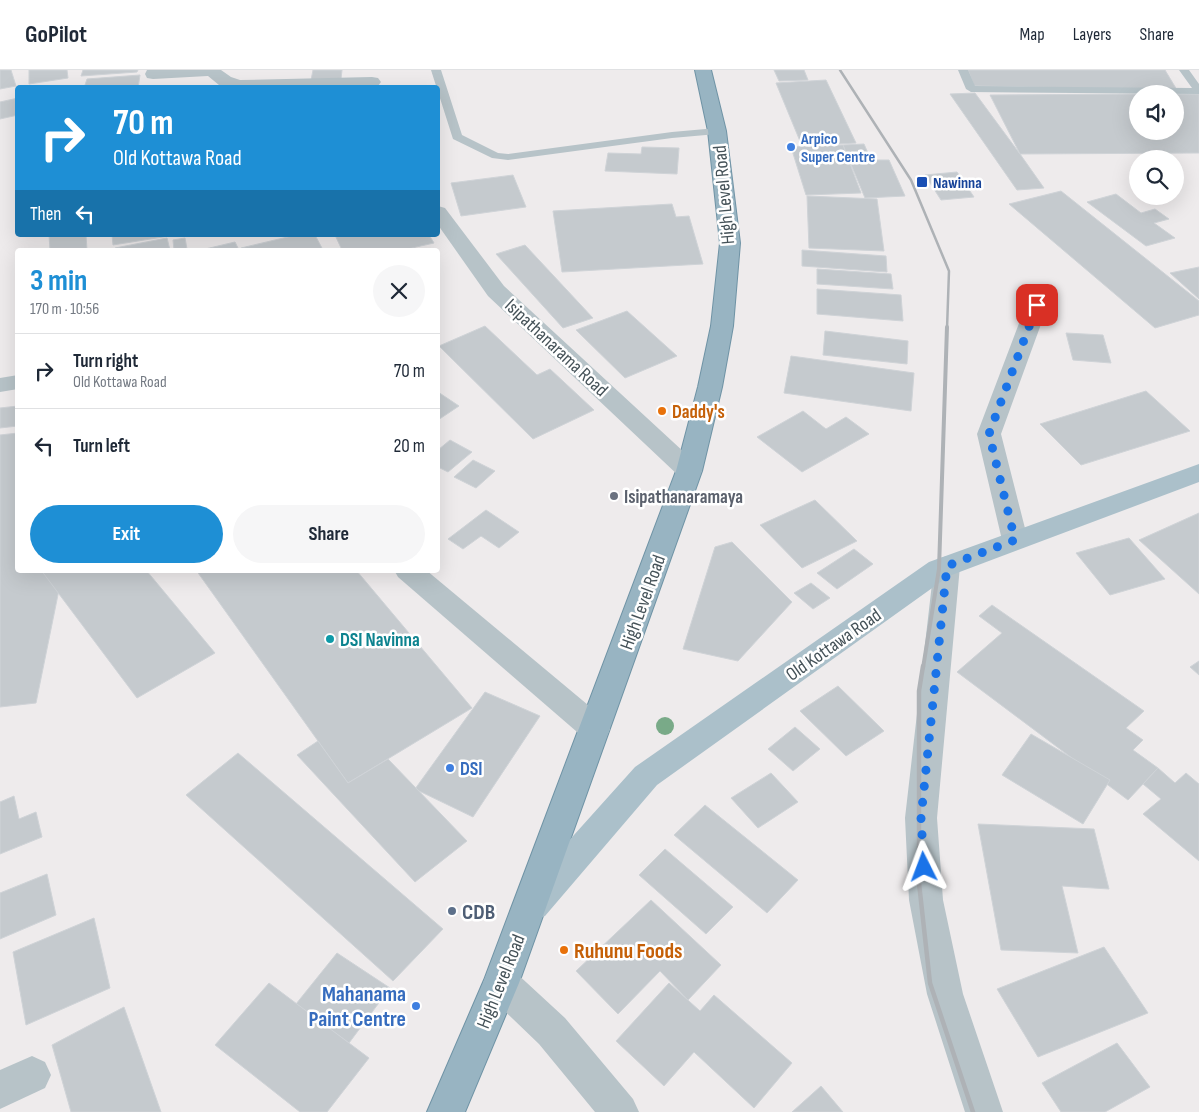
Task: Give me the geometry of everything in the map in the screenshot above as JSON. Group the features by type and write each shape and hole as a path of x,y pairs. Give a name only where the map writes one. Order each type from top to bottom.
{"highway":[{"name":"High Level Road","path":"446,1112 501,983 689,471 710,387 722,326 730,243 717,131 703,70"}],"main road":[{"name":"Old Kottawa Road","path":"528,910 646,776 939,569 1199,474"}],"street":[{"path":"153,74 212,70 225,81 239,85 372,80"},
{"name":"Isipathanarama Road","path":"440,215 496,291 689,471"},
{"path":"1015,540 989,434 1037,305"},
{"path":"0,385 15,382"},
{"path":"947,566 921,818 925,891 945,994 984,1112"},
{"path":"412,573 595,729"},
{"path":"501,983 552,1031 620,1112"}],"lane":[{"path":"436,70 457,137 496,156 508,157 672,135 717,131"},
{"path":"963,70 971,89 1199,91"},
{"path":"1184,70 1199,91"}],"building":[{"path":"0,70 11,70 15,86 0,89"},
{"path":"29,70 67,70 68,78 29,84"},
{"path":"83,70 138,70 137,72 81,76"},
{"path":"313,70 342,70 341,79 311,80"},
{"path":"774,70 804,70 808,80 779,81"},
{"path":"968,70 1165,70 1174,85 1129,85 1129,89 974,86"},
{"path":"140,75 138,85 85,85 87,79"},
{"path":"826,80 856,143 802,146 776,83"},
{"path":"975,93 1044,188 1017,190 950,94"},
{"path":"1129,94 1129,140 1184,140 1184,94 1199,94 1199,153 1184,153 1184,150 1129,150 1129,153 1020,154 990,95"},
{"path":"15,99 15,116 0,119 0,102"},
{"path":"864,144 871,160 889,160 905,196 865,198 843,145"},
{"path":"843,145 861,193 806,195 791,147"},
{"path":"642,147 679,148 677,174 605,171 608,153 641,154"},
{"path":"957,172 974,197 941,200 925,175"},
{"path":"513,175 526,207 461,216 451,183"},
{"path":"1061,191 1199,301 1199,315 1155,328 1009,204"},
{"path":"1116,194 1141,213 1155,209 1169,219 1154,223 1175,238 1146,246 1087,202"},
{"path":"807,196 877,199 884,251 809,248"},
{"path":"672,204 676,217 689,216 703,264 562,272 553,211"},
{"path":"49,237 86,237 87,248 50,248"},
{"path":"112,237 163,237 113,245"},
{"path":"288,237 316,237 322,248 241,248"},
{"path":"336,237 430,237 434,243 412,248 341,248"},
{"path":"167,238 170,248 115,248"},
{"path":"185,238 187,248 174,248 173,240"},
{"path":"235,242 238,248 210,248"},
{"path":"525,245 593,318 563,328 496,254"},
{"path":"802,250 886,256 887,272 802,266"},
{"path":"1199,267 1199,299 1170,273"},
{"path":"817,269 891,274 893,289 817,284"},
{"path":"817,289 901,295 903,321 817,314"},
{"path":"627,311 677,356 625,378 576,330"},
{"path":"485,326 537,375 550,369 594,410 533,439 440,346"},
{"path":"825,331 908,341 907,364 823,355"},
{"path":"1066,333 1103,335 1111,363 1073,360"},
{"path":"791,356 914,373 911,411 784,393"},
{"path":"1146,391 1190,431 1081,465 1040,424"},
{"path":"440,393 459,406 440,419"},
{"path":"15,406 15,426 0,428 0,408"},
{"path":"803,411 826,429 846,417 869,434 802,472 757,437"},
{"path":"15,433 15,573 62,573 36,703 0,707 0,435"},
{"path":"450,440 472,452 448,472 440,468 440,448"},
{"path":"473,460 495,471 476,488 454,477"},
{"path":"815,500 857,541 802,568 760,525"},
{"path":"486,510 519,532 499,548 481,536 463,549 448,539"},
{"path":"1199,513 1199,594 1139,540"},
{"path":"1129,538 1165,579 1110,595 1076,553"},
{"path":"732,542 792,602 738,661 683,649 715,547"},
{"path":"854,549 873,564 837,589 817,573"},
{"path":"43,573 148,573 215,653 137,698"},
{"name":"DSI Navinna","path":"198,573 359,573 472,708 348,783"},
{"path":"811,583 830,598 813,609 794,593"},
{"path":"992,605 1144,711 1126,728 1143,740 1133,750 1158,768 1128,800 957,672 1002,633 979,616"},
{"path":"1199,661 1199,675 1190,667"},
{"path":"838,686 884,731 846,756 800,711"},
{"path":"485,692 540,716 473,817 415,789"},
{"path":"795,727 820,749 793,771 768,749"},
{"path":"1031,734 1110,780 1083,824 1002,775"},
{"path":"318,741 348,783 388,759 467,841 415,882 297,755"},
{"path":"238,753 443,929 393,981 186,795"},
{"path":"1158,768 1175,783 1186,773 1199,784 1199,861 1143,814 1161,799 1143,784"},
{"path":"771,773 798,802 758,828 731,798"},
{"path":"14,796 19,819 36,812 42,837 0,854 0,802"},
{"path":"705,805 798,880 767,913 674,835"},
{"path":"978,824 1094,829 1109,889 1062,886 1078,953 1001,950"},
{"path":"665,849 733,907 706,934 639,875"},
{"path":"47,874 56,915 0,939 0,893"},
{"path":"651,900 721,965 688,1000 660,971 618,1014 576,971"},
{"path":"94,918 110,988 26,1025 13,952"},
{"path":"1104,947 1148,1013 1038,1057 997,989"},
{"path":"337,953 390,988 349,1043 296,1004"},
{"path":"269,983 369,1058 327,1112 300,1112 215,1045"},
{"path":"669,983 700,1011 714,995 792,1063 754,1108 694,1052 664,1086 616,1041"},
{"path":"124,1007 161,1112 71,1112 52,1045"},
{"path":"1117,1043 1150,1087 1105,1112 1061,1112 1042,1083"},
{"path":"821,1086 843,1112 792,1112"}],"railway":[{"path":"840,70 911,180 949,271 947,329"},
{"path":"923,668 939,569 947,327"},
{"path":"923,666 919,691 919,883 930,983 973,1112"}],"place":[{"name":"Arpico Super Centre","path":"791,147"},
{"name":"Nawinna","path":"922,182"},
{"name":"Daddy's","path":"662,411"},
{"name":"Isipathanaramaya","path":"614,496"},
{"name":"DSI Navinna","path":"330,639"},
{"name":"DSI","path":"450,768"},
{"name":"CDB","path":"452,911"},
{"name":"Ruhunu Foods","path":"564,950"},
{"name":"Mahanama Paint Centre","path":"416,1006"}],"route":[{"path":"924,867 921,818 947,566 1015,540 989,434 1037,305"}]}
